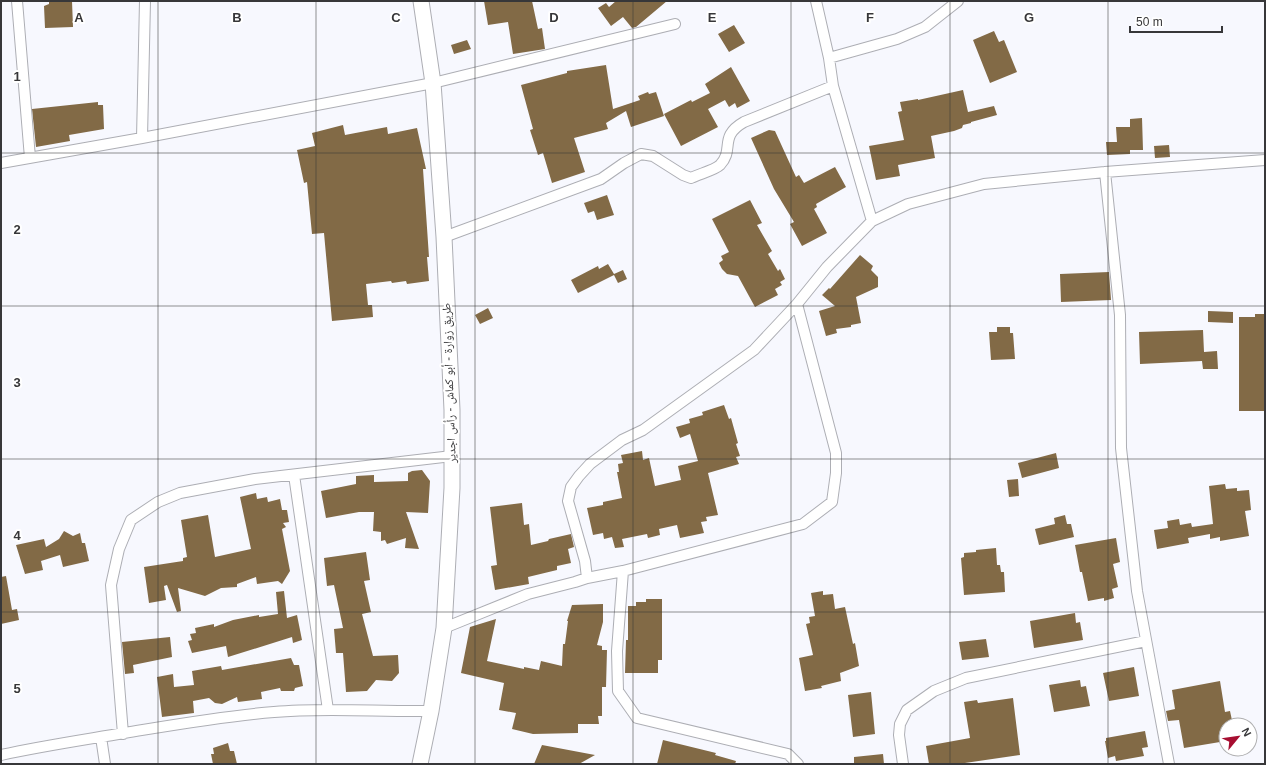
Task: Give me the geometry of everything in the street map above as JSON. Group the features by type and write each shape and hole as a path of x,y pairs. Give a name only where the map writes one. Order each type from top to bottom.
{"main road":[{"name":"طريق زوارة - أبو كماش - رأس اجدير","path":"420,764 431,711 444,628 452,488 452,410 444,237 433,83 421,1"}],"street":[{"path":"17,1 30,158"},
{"path":"142,138 145,1"},
{"path":"816,1 829,58 833,86 872,221"},
{"path":"829,58 897,39 925,27 958,1"},
{"path":"1,163 433,83 675,24"},
{"path":"444,237 601,179 624,163 641,154 653,156 682,175 691,178 719,166 725,158 729,135 735,127 833,86"},
{"path":"587,578 585,561 568,501 571,487 579,476 590,464 622,440 642,430 754,350 797,304 827,267 872,221 908,204 984,184 1105,172 1265,160"},
{"path":"1105,172 1120,315 1121,448 1137,591 1169,764"},
{"path":"444,628 528,594 803,524 832,502 836,473 836,453 797,304"},
{"path":"123,734 111,585 119,549 131,520 158,502 180,493 255,479 452,456"},
{"path":"294,475 328,710"},
{"path":"623,571 617,651 618,691 637,718 788,754 798,764"},
{"path":"903,764 899,735 900,724 907,710 934,691 966,678 1146,641"},
{"path":"1,755 38,747 213,719 275,712 328,710 399,712 431,711"},
{"path":"101,737 106,764"}],"building":[{"path":"49,1 72,1 73,27 45,28 44,6 49,4"},
{"path":"484,1 532,1 538,29 542,28 545,49 513,54 508,22 488,25"},
{"path":"616,1 667,1 636,27 632,28 623,17 611,26 598,8 606,3 609,7"},
{"path":"734,25 745,43 729,52 718,34"},
{"path":"994,31 999,42 1004,40 1017,72 990,83 973,40"},
{"path":"467,40 471,49 454,54 451,45"},
{"path":"606,65 613,109 640,100 638,96 648,92 649,94 656,92 664,116 631,127 626,111 606,123 608,129 574,138 585,172 552,183 543,153 538,155 530,130 533,129 521,85 567,73 567,71"},
{"path":"731,67 750,101 737,108 735,103 729,107 725,100 708,109 718,127 681,146 664,114 691,100 692,102 710,93 705,84"},
{"path":"963,90 968,112 994,106 997,115 971,122 954,131 931,136 935,158 898,165 900,176 876,180 869,146 904,140 898,112 902,111 900,102 918,100"},
{"path":"98,102 98,105 103,105 104,129 69,135 70,141 36,147 32,109"},
{"path":"1142,118 1143,150 1130,150 1130,154 1107,155 1106,142 1117,142 1116,127 1130,127 1130,119"},
{"path":"343,125 345,135 387,127 388,134 417,128 426,169 423,169 429,257 427,257 429,281 407,284 406,281 392,283 391,281 366,284 368,305 372,305 373,317 332,321 324,233 312,234 307,182 304,183 297,150 315,146 312,133"},
{"path":"769,130 775,131 796,177 799,175 804,183 835,167 846,187 816,204 817,207 814,209 827,233 802,246 790,224 794,222 774,189 751,138"},
{"path":"1169,145 1170,157 1155,158 1154,146"},
{"path":"607,195 614,215 597,220 594,211 588,213 584,203"},
{"path":"750,200 762,223 757,225 772,251 768,254 778,271 780,269 785,279 780,282 782,285 775,289 778,295 755,307 738,276 727,274 719,263 723,260 721,256 729,252 712,219"},
{"path":"860,255 873,266 871,270 878,277 878,287 856,297 861,323 851,325 851,327 836,329 837,333 826,336 819,311 835,306 822,295 829,288 830,289"},
{"path":"608,264 614,274 623,270 627,279 618,283 614,275 578,293 571,280 598,266 599,269"},
{"path":"1109,272 1111,300 1061,302 1060,274"},
{"path":"488,308 493,318 480,324 475,315"},
{"path":"1208,311 1233,312 1233,323 1208,322"},
{"path":"1255,314 1265,314 1265,411 1239,411 1239,317 1255,317"},
{"path":"997,327 1010,327 1010,333 1013,333 1015,359 991,360 989,332 997,332"},
{"path":"1203,330 1204,352 1217,351 1218,369 1203,369 1202,361 1140,364 1139,332"},
{"path":"724,405 729,419 731,418 738,443 736,444 740,456 736,457 739,464 708,473 718,515 706,517 707,521 701,522 704,533 680,538 677,525 659,529 660,535 648,538 647,534 622,539 624,547 615,548 612,537 604,539 603,533 593,535 587,508 603,505 603,502 622,498 617,472 619,472 618,464 623,463 621,455 642,451 643,460 649,458 655,486 681,480 678,466 698,461 690,434 680,438 676,427 690,423 689,419 703,415 702,412"},
{"path":"1056,453 1059,468 1022,478 1018,463"},
{"path":"422,470 430,481 428,513 406,512 419,549 405,548 406,538 387,544 385,540 381,541 381,532 373,531 374,512 359,512 326,518 321,491 356,484 356,476 374,475 374,482 408,481 408,473"},
{"path":"1018,479 1019,496 1009,497 1007,480"},
{"path":"1225,484 1226,489 1237,488 1237,491 1249,490 1251,510 1245,511 1249,536 1220,541 1220,537 1210,539 1210,534 1188,538 1189,543 1157,549 1154,530 1168,528 1167,521 1179,519 1180,525 1191,523 1192,527 1213,524 1209,486"},
{"path":"256,493 257,499 267,497 268,502 280,499 282,510 287,510 289,522 283,523 286,527 282,529 290,571 282,584 278,581 257,584 256,577 237,584 237,587 221,588 205,596 178,588 181,611 177,612 167,585 164,586 166,600 149,603 144,567 183,561 183,558 187,557 181,520 208,515 215,557 251,549 240,497"},
{"path":"522,503 524,525 529,524 531,545 571,534 574,547 568,549 571,563 557,566 557,570 528,577 529,584 495,590 491,566 497,565 490,507"},
{"path":"1065,515 1067,524 1071,524 1074,537 1039,545 1035,529 1055,524 1054,518"},
{"path":"64,531 73,536 80,533 82,543 85,543 89,561 63,567 60,555 41,561 43,570 25,574 16,545 44,539 46,547 59,539"},
{"path":"1116,538 1120,562 1113,564 1118,587 1112,589 1114,598 1104,601 1104,598 1088,601 1082,572 1080,572 1075,545"},
{"path":"996,548 997,565 1000,565 1001,572 1004,572 1005,592 964,595 961,558 964,557 964,553"},
{"path":"366,552 370,580 364,581 371,612 362,614 373,656 398,655 399,673 392,681 376,680 367,691 346,692 343,653 336,653 334,629 343,628 334,585 327,586 324,558"},
{"path":"6,576 12,610 17,609 19,620 1,624 1,577"},
{"path":"284,591 287,618 297,615 302,640 293,643 292,637 228,657 226,646 192,653 188,641 192,640 190,634 196,633 195,628 214,624 214,627 233,620 259,615 259,617 278,614 276,592"},
{"path":"823,591 823,595 833,594 835,609 845,607 853,644 855,643 859,666 840,673 841,681 821,686 822,688 805,691 799,658 813,655 806,624 810,623 809,617 815,616 811,593"},
{"path":"646,599 662,599 662,660 658,660 658,673 625,673 626,640 628,640 628,606 636,606 636,602 646,602"},
{"path":"603,604 603,622 597,645 602,646 602,650 607,650 606,687 602,687 602,716 598,716 599,724 578,724 578,733 533,734 512,729 516,713 499,710 504,683 461,673 470,627 496,619 487,661 524,669 524,667 539,670 541,661 562,666 563,644 565,644 567,621 572,605"},
{"path":"1075,613 1076,623 1080,622 1083,640 1034,648 1030,621"},
{"path":"170,637 172,657 133,665 134,673 125,674 122,642"},
{"path":"986,639 989,657 962,660 959,642"},
{"path":"291,658 294,665 299,665 303,686 295,688 294,691 281,691 280,688 261,692 262,699 238,702 237,697 222,704 215,703 209,698 193,701 194,713 162,717 157,677 173,674 174,687 194,685 192,671 221,666 222,670"},
{"path":"1134,667 1139,696 1109,701 1103,673"},
{"path":"1080,680 1081,687 1086,686 1090,706 1054,712 1049,685"},
{"path":"1220,681 1225,712 1230,711 1231,717 1218,717 1218,742 1184,748 1179,720 1168,721 1166,711 1175,709 1172,690"},
{"path":"871,692 875,734 853,737 848,695"},
{"path":"1013,698 1020,755 958,764 929,764 926,746 970,738 964,702 977,700 978,703"},
{"path":"1145,731 1148,747 1142,748 1144,756 1116,761 1115,756 1108,758 1105,741 1106,738"},
{"path":"663,740 716,753 715,755 736,761 735,764 657,764"},
{"path":"228,743 230,751 234,751 237,764 213,764 211,754 214,754 213,748"},
{"path":"542,745 595,755 579,764 534,764"},
{"path":"883,754 884,764 854,764 854,757"}]}
